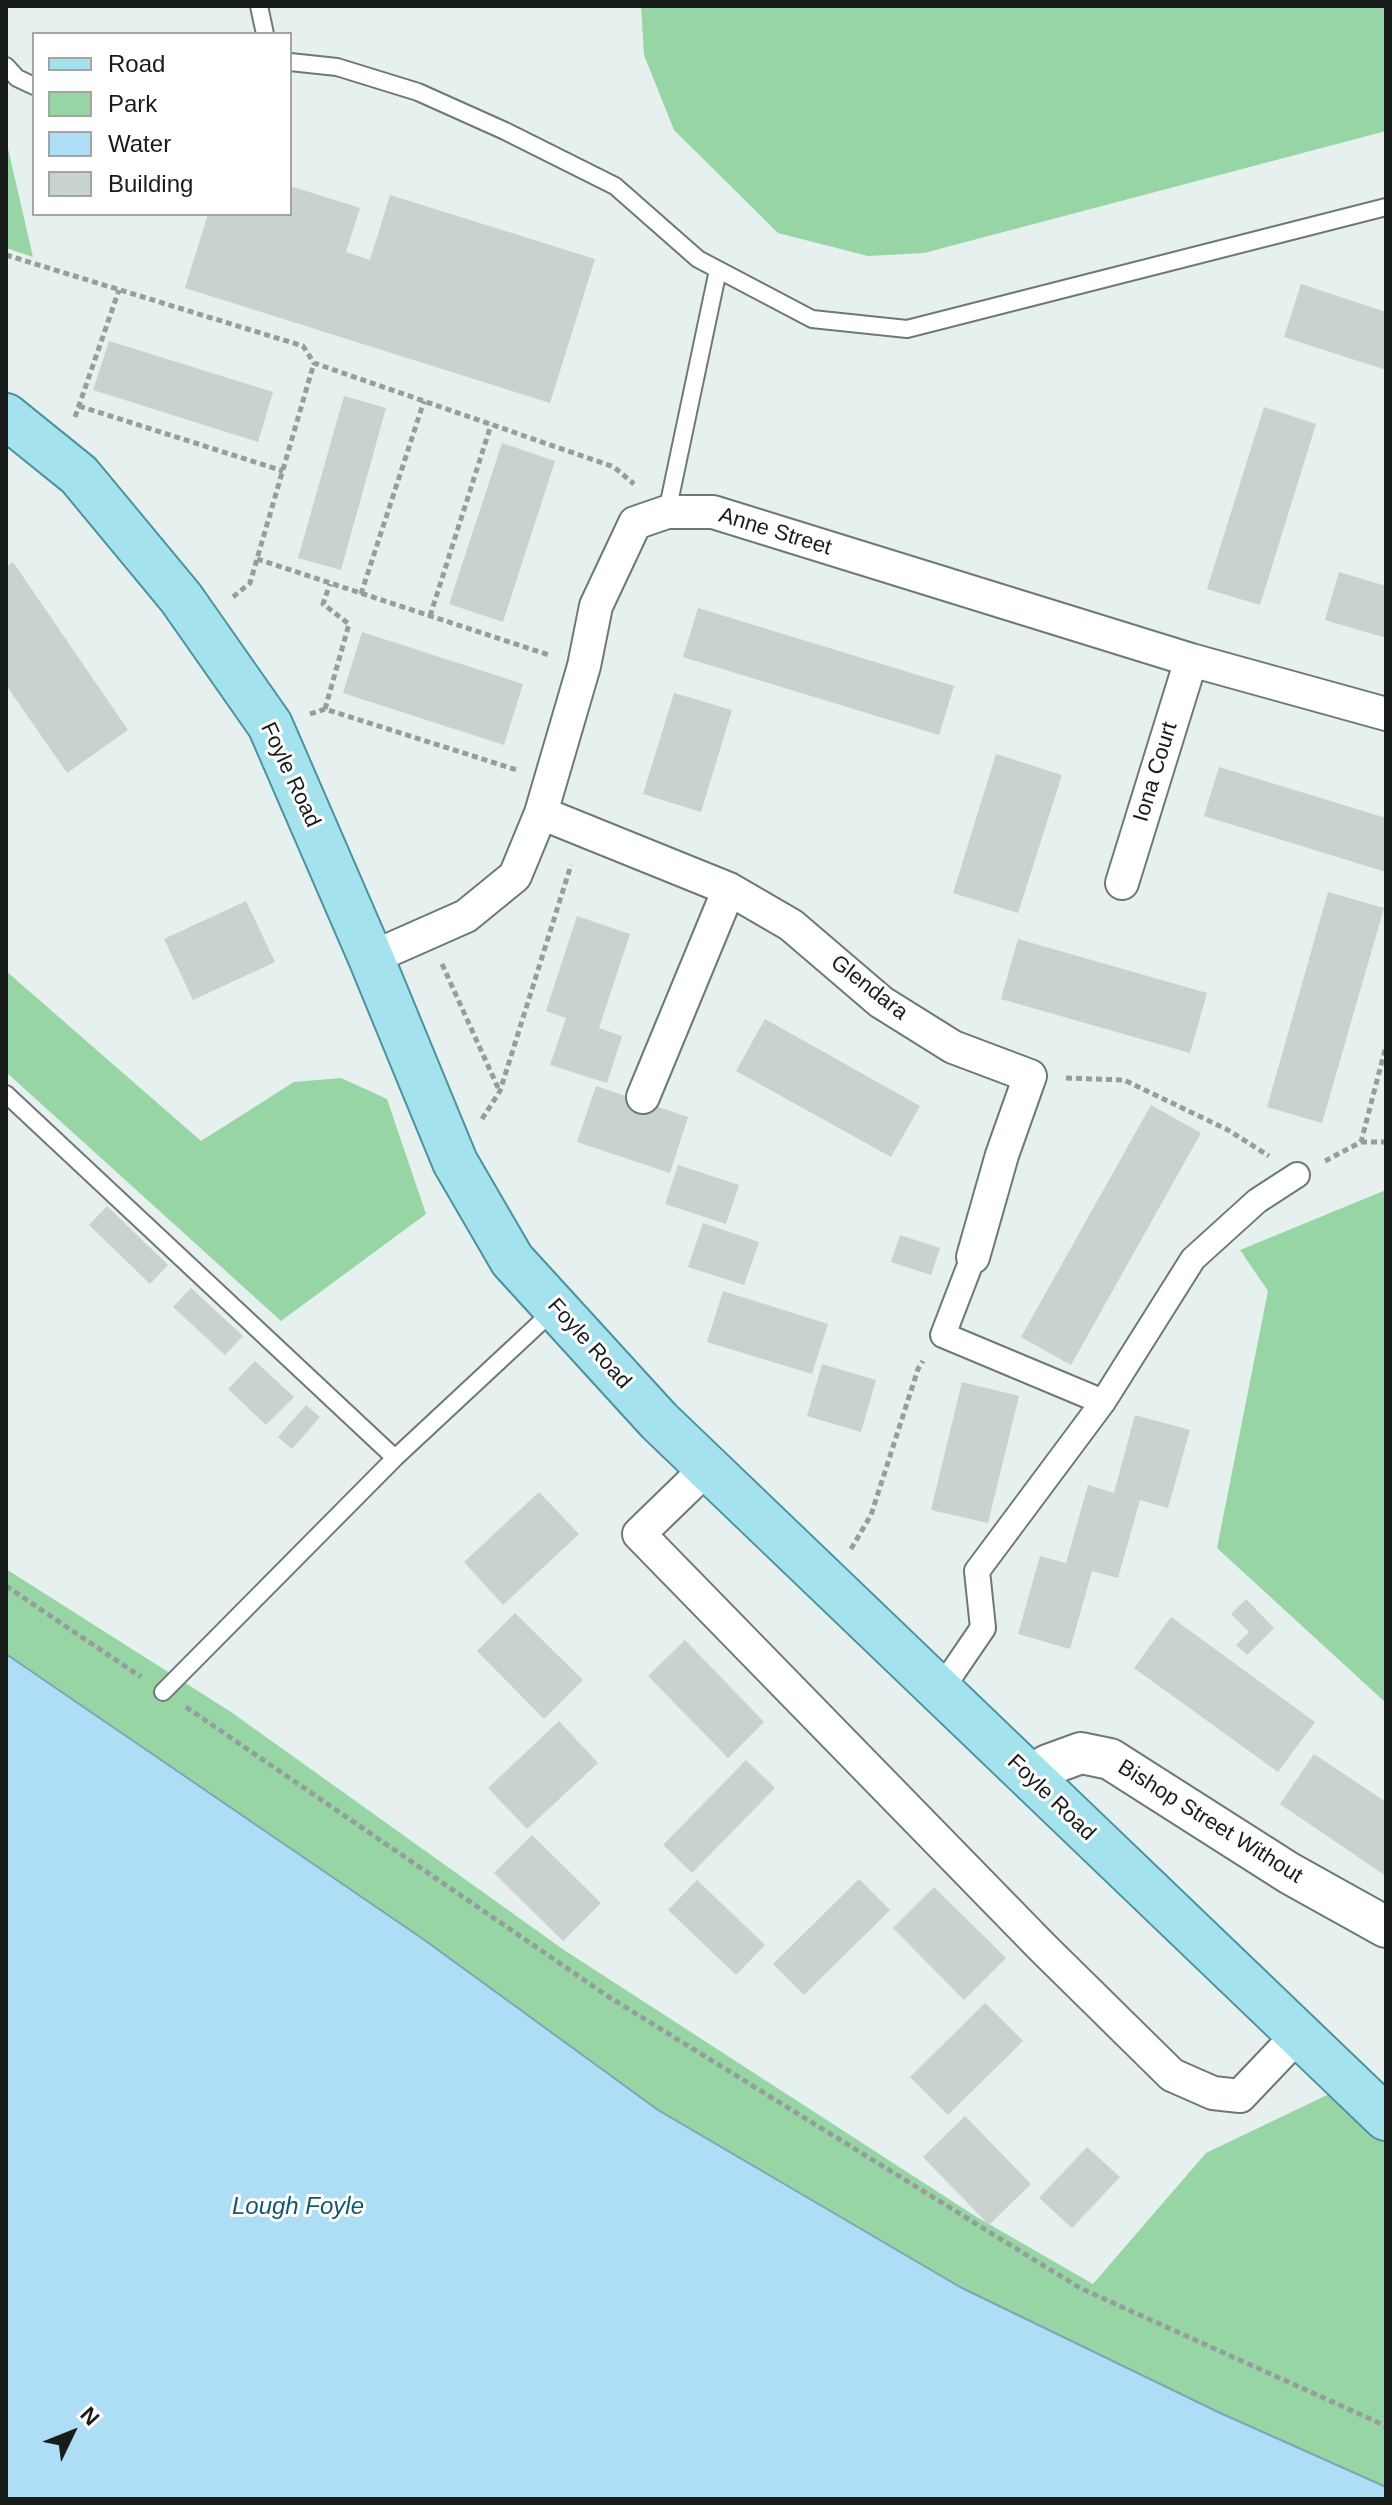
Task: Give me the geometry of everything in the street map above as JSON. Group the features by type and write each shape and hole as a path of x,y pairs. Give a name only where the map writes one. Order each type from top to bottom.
{"main road":[{"name":"Foyle Road","path":"6,416 79,475 181,598 270,725 455,1162 512,1260 659,1421 1386,2118"}],"street":[{"name":"Anne Street","path":"371,958 466,916 515,876 551,781 584,666 596,606 635,523 667,512 713,512 1191,660 1386,714"},
{"name":"Iona Court","path":"1122,883 1191,660"},
{"name":"Glendara","path":"541,813 729,889 791,925 881,1002 953,1047 1030,1076"},
{"path":"643,1097 729,889"},
{"path":"1030,1076 1002,1155 973,1257 943,1335 1103,1402"},
{"path":"940,1691 983,1628 977,1571 1103,1402 1193,1259 1257,1201 1297,1175"},
{"path":"707,1468 639,1534 1042,1947 1172,2075 1213,2093 1240,2096 1299,2034"},
{"name":"Bishop Street Without","path":"1033,1782 1048,1765 1081,1753 1110,1759 1289,1873 1386,1927"}],"lane":[{"path":"259,6 265,32"},
{"path":"292,62 337,67 418,92 505,131 615,186 698,259 812,319 907,329 1386,207"},
{"path":"6,66 17,78 32,85"},
{"path":"667,512 718,270"},
{"path":"6,1094 395,1458"},
{"path":"163,1692 395,1458 556,1308"}],"path":[{"path":"6,255 303,346 314,363 614,467 667,512"},
{"path":"60,460 119,290"},
{"path":"200,626 250,583 314,363"},
{"path":"361,594 424,401"},
{"path":"79,406 283,471"},
{"path":"430,616 491,425"},
{"path":"257,559 584,666"},
{"path":"325,709 349,624 323,604 330,584"},
{"path":"270,725 325,709 551,781"},
{"path":"455,1162 500,1091 582,829"},
{"path":"428,933 500,1091"},
{"path":"1361,1142 1386,1046"},
{"path":"1030,1076 1124,1080 1228,1130 1297,1175 1361,1142 1386,1142"},
{"path":"829,1585 871,1515 918,1369 943,1335"},
{"path":"6,1586 609,1997 1080,2288 1386,2426"}],"green space":[{"path":"641,6 1386,6 1386,131 924,253 868,256 778,233 674,130 644,55"},
{"path":"6,140 33,257 6,248"},
{"path":"6,971 201,1141 294,1082 341,1078 387,1099 426,1214 281,1321 6,1072"},
{"path":"1386,1190 1386,1703 1217,1548 1268,1291 1240,1250"},
{"path":"6,1569 231,1712 564,1950 975,2216 1093,2284 1206,2153 1350,2084 1386,2118 1386,2487 1218,2412 960,2287 658,2110 423,1939 6,1654"}],"water":[{"name":"Lough Foyle","path":"6,1654 423,1939 658,2110 960,2287 1218,2412 1386,2487 1386,2499 6,2499"}],"building":[{"path":"292,187 360,208 346,252 370,260 390,195 595,259 550,403 185,288 207,216 292,216"},
{"path":"1301,284 1386,312 1386,370 1284,337"},
{"path":"109,341 273,392 258,442 93,390"},
{"path":"344,396 386,408 341,570 298,558"},
{"path":"1264,407 1316,424 1260,605 1207,589"},
{"path":"502,443 555,461 503,622 449,604"},
{"path":"13,562 128,730 67,773 6,685 6,567"},
{"path":"1339,572 1386,586 1386,638 1325,620"},
{"path":"698,608 954,686 939,735 683,657"},
{"path":"362,632 523,684 504,745 343,693"},
{"path":"674,693 732,710 701,812 643,794"},
{"path":"996,754 1062,775 1018,913 953,893"},
{"path":"1219,767 1386,818 1386,872 1204,816"},
{"path":"1328,892 1384,908 1322,1123 1267,1107"},
{"path":"246,901 275,962 193,1000 164,939"},
{"path":"577,916 630,934 599,1028 622,1036 607,1083 550,1065 566,1018 546,1011"},
{"path":"1018,939 1207,993 1190,1053 1001,999"},
{"path":"765,1019 920,1106 891,1157 736,1071"},
{"path":"596,1086 688,1117 670,1173 577,1142"},
{"path":"1151,1105 1201,1133 1071,1365 1021,1337"},
{"path":"678,1165 739,1185 726,1224 665,1204"},
{"path":"107,1206 168,1265 150,1284 89,1225"},
{"path":"703,1223 759,1242 744,1285 688,1267"},
{"path":"900,1235 940,1248 931,1275 891,1262"},
{"path":"191,1288 243,1336 225,1355 173,1307"},
{"path":"723,1291 828,1324 812,1374 707,1342"},
{"path":"255,1361 294,1397 266,1425 228,1389"},
{"path":"822,1364 876,1380 861,1432 807,1416"},
{"path":"962,1382 1019,1396 988,1523 931,1510"},
{"path":"306,1405 320,1417 292,1449 278,1437"},
{"path":"1135,1415 1190,1430 1168,1508 1140,1500 1118,1578 1092,1571 1070,1649 1018,1634 1040,1556 1066,1563 1088,1485 1114,1493"},
{"path":"539,1492 579,1534 503,1605 464,1562"},
{"path":"1246,1599 1274,1628 1247,1655 1236,1645 1249,1632 1231,1614"},
{"path":"515,1613 583,1680 544,1719 477,1651"},
{"path":"1171,1617 1315,1722 1278,1772 1134,1668"},
{"path":"685,1640 764,1722 728,1758 648,1676"},
{"path":"559,1721 598,1763 527,1829 488,1788"},
{"path":"1314,1754 1386,1802 1386,1876 1280,1804"},
{"path":"746,1760 775,1788 692,1873 663,1845"},
{"path":"532,1835 601,1903 563,1941 494,1873"},
{"path":"859,1879 890,1910 804,1995 773,1964"},
{"path":"697,1880 765,1945 736,1975 668,1910"},
{"path":"934,1887 1006,1958 964,2000 893,1928"},
{"path":"985,2003 1023,2041 948,2115 910,2077"},
{"path":"965,2116 1031,2184 989,2225 923,2157"},
{"path":"1087,2147 1120,2177 1072,2228 1039,2198"}]}
